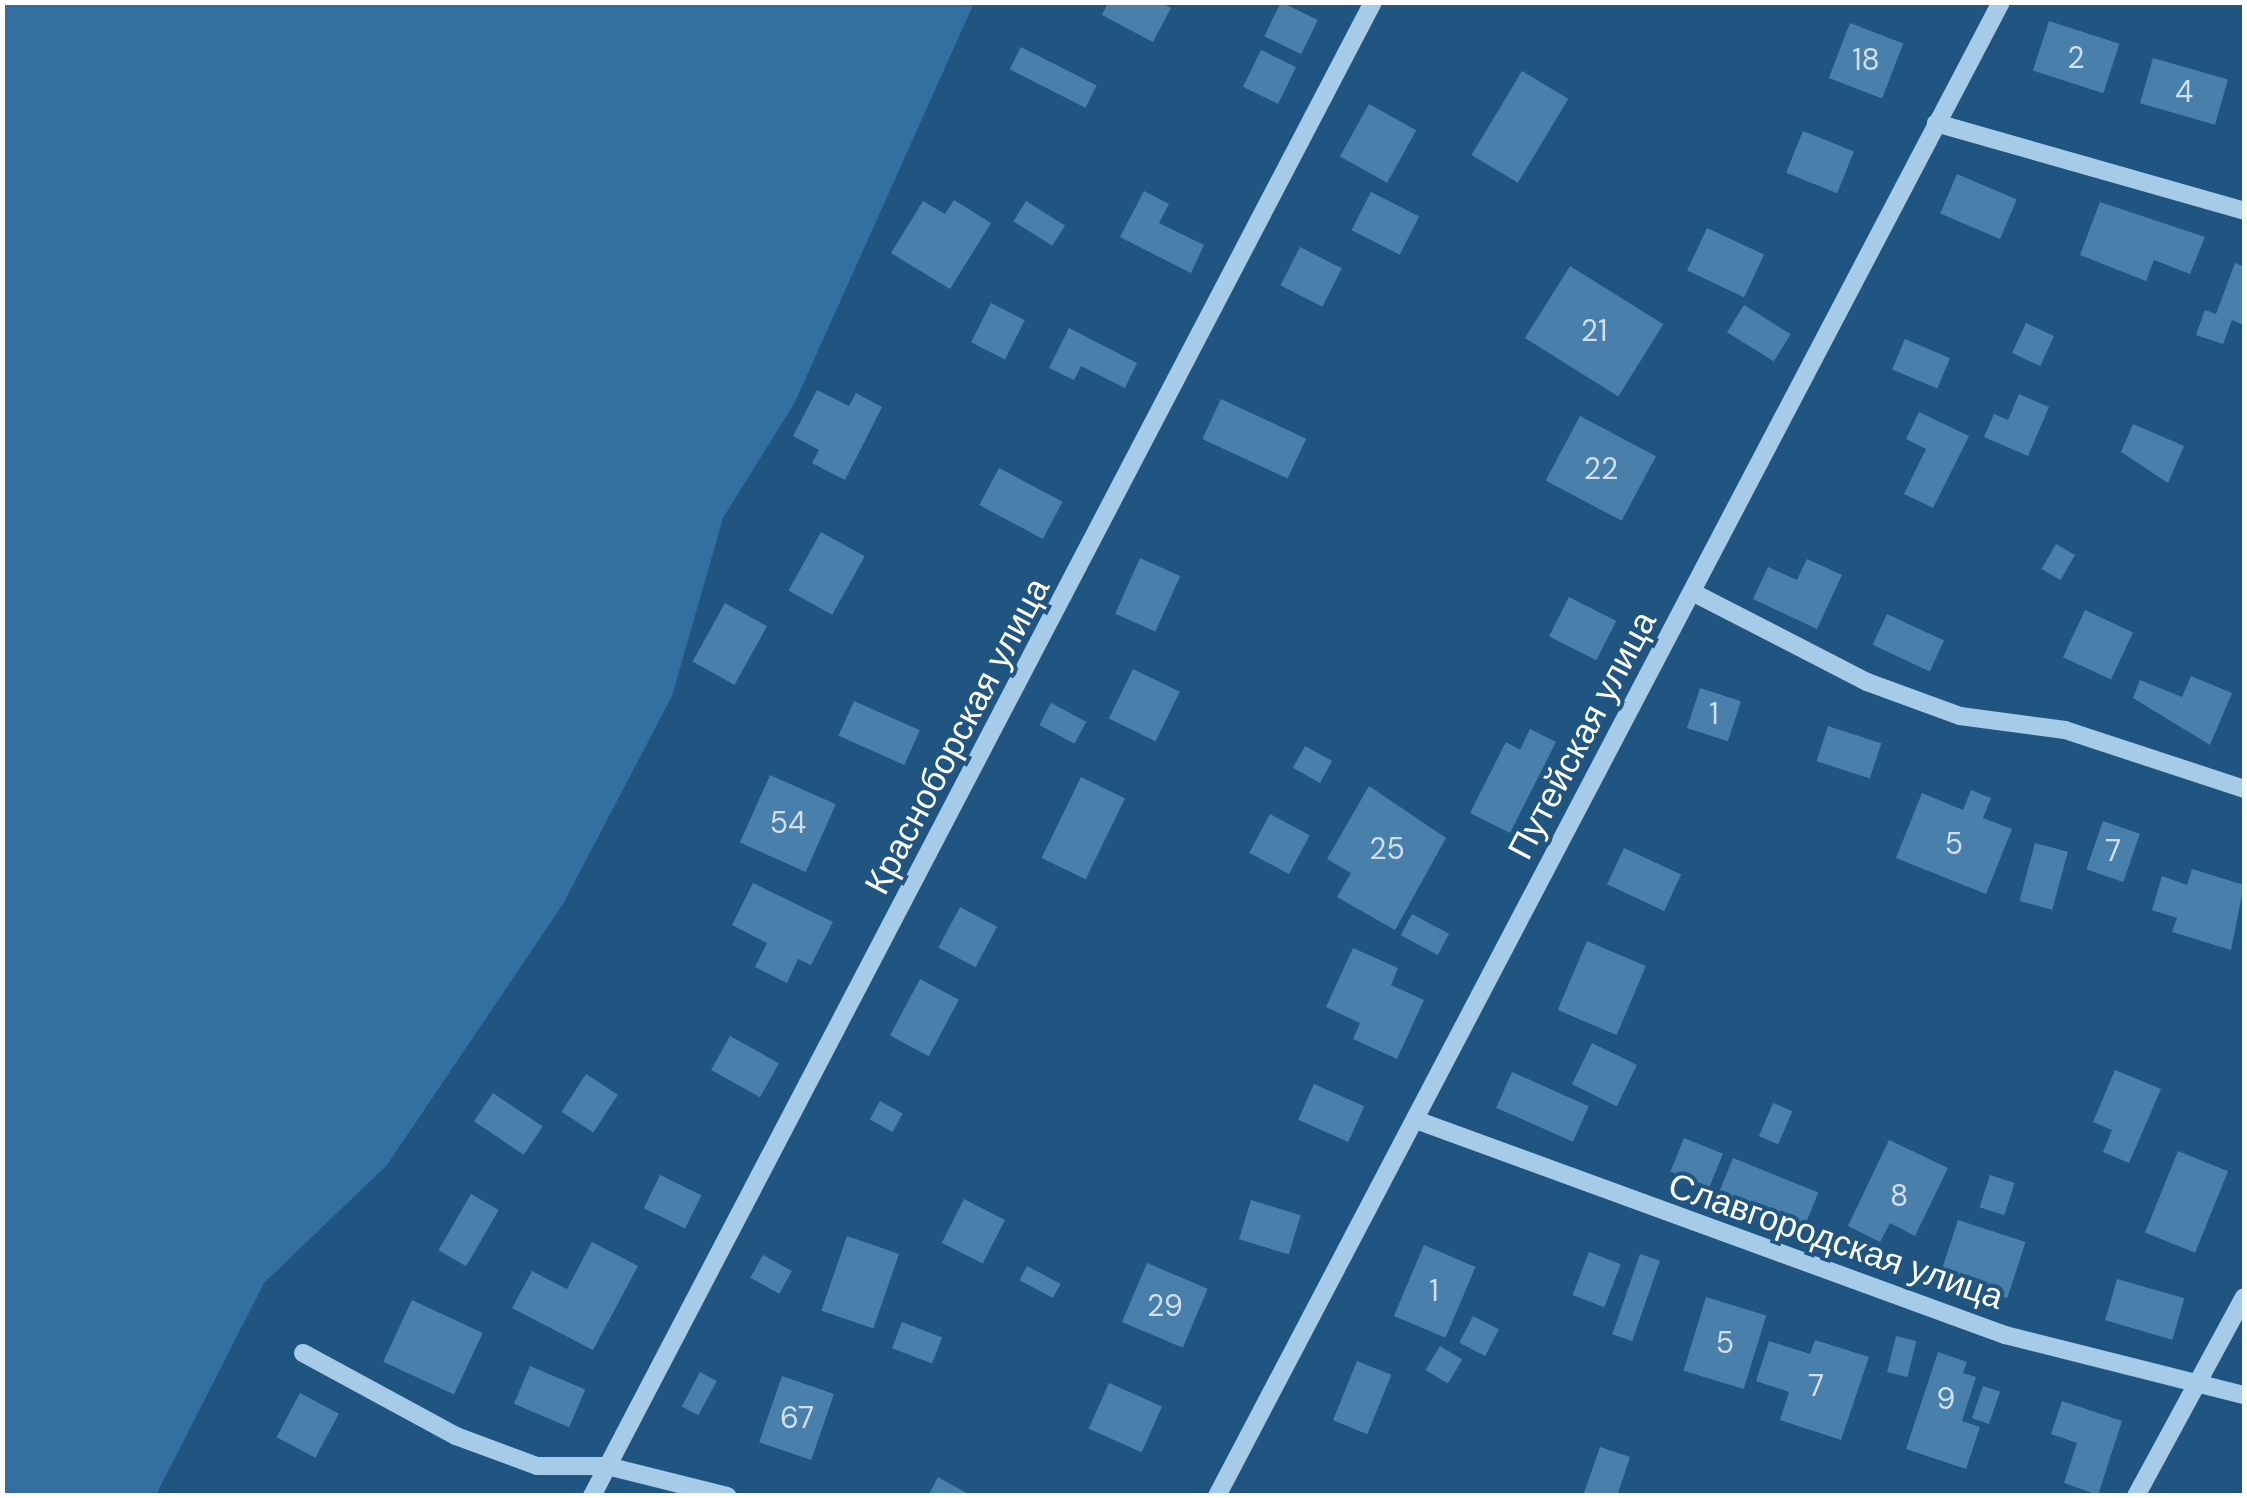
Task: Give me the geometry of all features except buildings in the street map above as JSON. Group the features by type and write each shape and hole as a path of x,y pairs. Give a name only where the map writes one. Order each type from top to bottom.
{"street":[{"name":"Красноборская улица","path":"592,1496 1373,2"},
{"name":"Путейская улица","path":"1218,1496 2001,2"},
{"path":"1936,123 2244,210"},
{"path":"1694,593 1867,682 1960,716 2065,730 2244,788"},
{"name":"Славгородская улица","path":"1416,1120 2005,1335 2244,1395"},
{"path":"2136,1496 2200,1385 2244,1297"},
{"path":"302,1353 456,1436 537,1466 607,1466 727,1496"}],"shaded area":[{"path":"3,2 974,3 795,402 723,518 672,696 563,904 387,1165 264,1283 156,1495 3,1495"}]}
